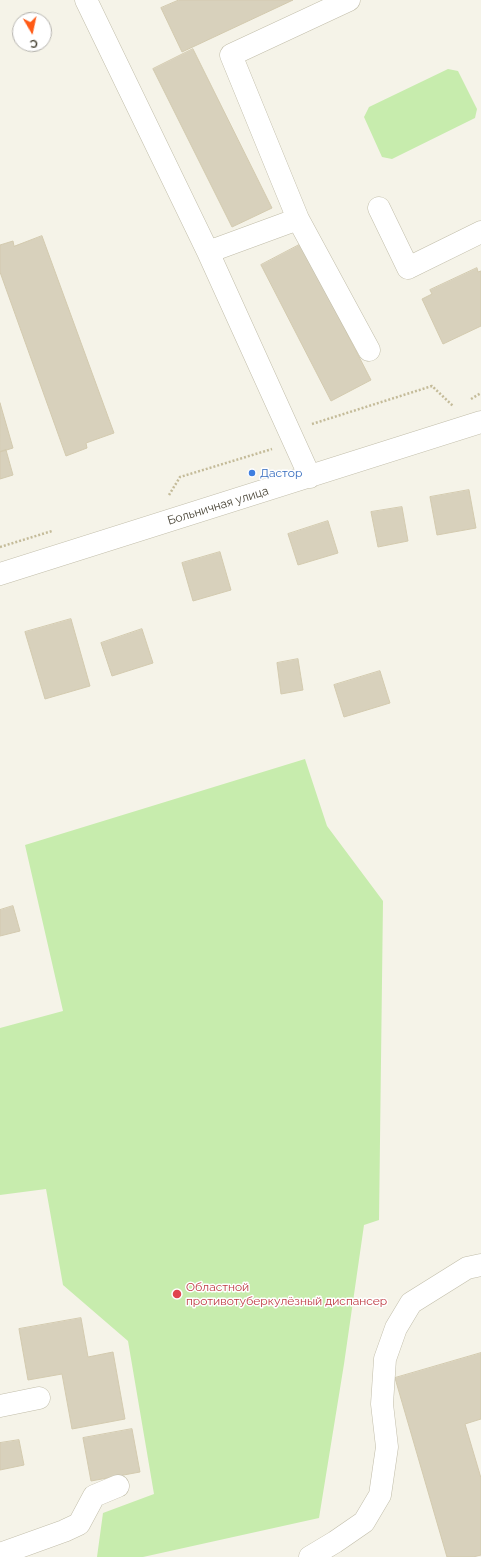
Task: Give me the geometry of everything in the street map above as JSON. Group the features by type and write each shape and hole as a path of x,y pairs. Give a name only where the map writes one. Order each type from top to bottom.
{"street":[{"path":"86,0 208,252 310,477"},
{"path":"349,0 231,55 298,219 369,350"},
{"path":"379,208 408,268 481,232"},
{"path":"208,252 298,219"},
{"name":"Больничная улица","path":"0,574 481,422"},
{"path":"310,1557 364,1522 380,1495 387,1447 382,1404 385,1360 396,1328 411,1302 467,1268 481,1265"},
{"path":"0,1406 39,1398"},
{"path":"0,1554 64,1531 79,1524 94,1496 118,1486"}],"path":[{"path":"162,498 169,495 180,477 274,449 289,431 432,386 455,408"},
{"path":"468,401 481,393"},
{"path":"0,547 59,529"}],"green space":[{"path":"448,69 458,71 477,109 475,118 392,159 382,157 364,117 369,107"},
{"name":"Областной противотуберкулёзный диспансер","path":"305,759 327,826 383,901 379,1220 364,1225 344,1364 319,1518 143,1557 97,1557 103,1513 154,1494 128,1341 63,1285 46,1189 0,1195 0,1028 63,1011 25,845"}],"building":[{"path":"179,0 293,0 182,52 161,8"},
{"path":"193,49 272,208 232,227 153,69"},
{"path":"42,236 114,433 86,443 87,448 66,456 0,272 0,245 13,241 14,246"},
{"path":"301,244 371,380 331,401 261,265"},
{"path":"477,268 478,272 481,271 481,326 443,344 422,299 432,294 430,290"},
{"path":"0,403 13,448 0,452"},
{"path":"6,450 13,475 0,479 0,452"},
{"path":"469,490 476,528 437,535 430,497"},
{"path":"402,507 408,541 378,547 371,512"},
{"path":"328,521 338,553 298,565 288,534"},
{"path":"220,552 231,590 193,601 182,563"},
{"path":"71,619 90,686 45,699 25,632"},
{"path":"142,629 153,663 112,676 101,643"},
{"path":"298,659 303,690 281,694 277,663"},
{"path":"380,671 390,703 344,717 334,685"},
{"path":"13,906 20,931 0,936 0,910"},
{"path":"81,1318 88,1357 113,1352 125,1419 72,1429 62,1374 28,1380 19,1329"},
{"path":"481,1353 481,1419 465,1424 481,1478 481,1555 473,1557 447,1557 395,1378"},
{"path":"132,1429 140,1472 91,1481 83,1438"},
{"path":"19,1440 24,1465 0,1470 0,1443"}],"place":[{"name":"Дастор","path":"252,473"},
{"name":"Областной противотуберкулёзный диспансер","path":"177,1294"}]}
